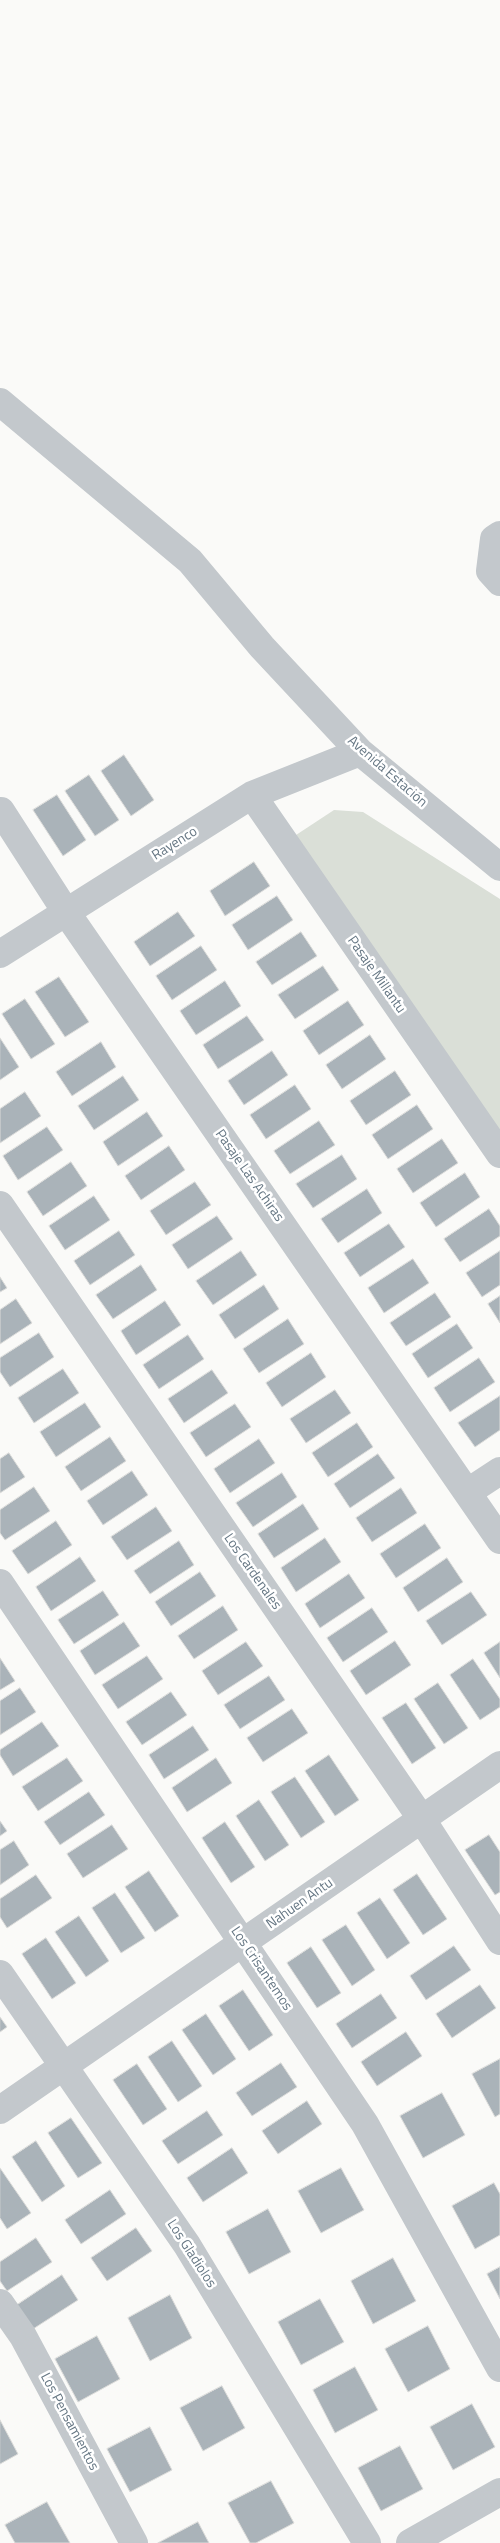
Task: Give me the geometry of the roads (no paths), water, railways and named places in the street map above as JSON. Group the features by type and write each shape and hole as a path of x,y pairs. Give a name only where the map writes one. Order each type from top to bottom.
{"street":[{"name":"Avenida Estación","path":"0,402 190,561 262,647 360,752 500,867"},
{"path":"495,576 494,539 500,535"},
{"name":"Rayenco","path":"0,954 252,795 360,752"},
{"name":"Pasaje Millantu","path":"252,795 500,1154"},
{"name":"Pasaje Las Achiras","path":"1,811 66,912 500,1540"},
{"name":"Los Cardenales","path":"0,1205 421,1818 500,1941"},
{"path":"468,1492 500,1472"},
{"name":"Los Crisantemos","path":"0,1584 365,2124 500,2368"},
{"name":"Nahuen Antu","path":"0,2110 64,2068 421,1818 500,1765"},
{"name":"Los Gladiolos","path":"0,1974 187,2245 367,2543"},
{"name":"Los Pensamientos","path":"0,2303 23,2336 134,2543"},
{"path":"410,2543 500,2492"}]}
